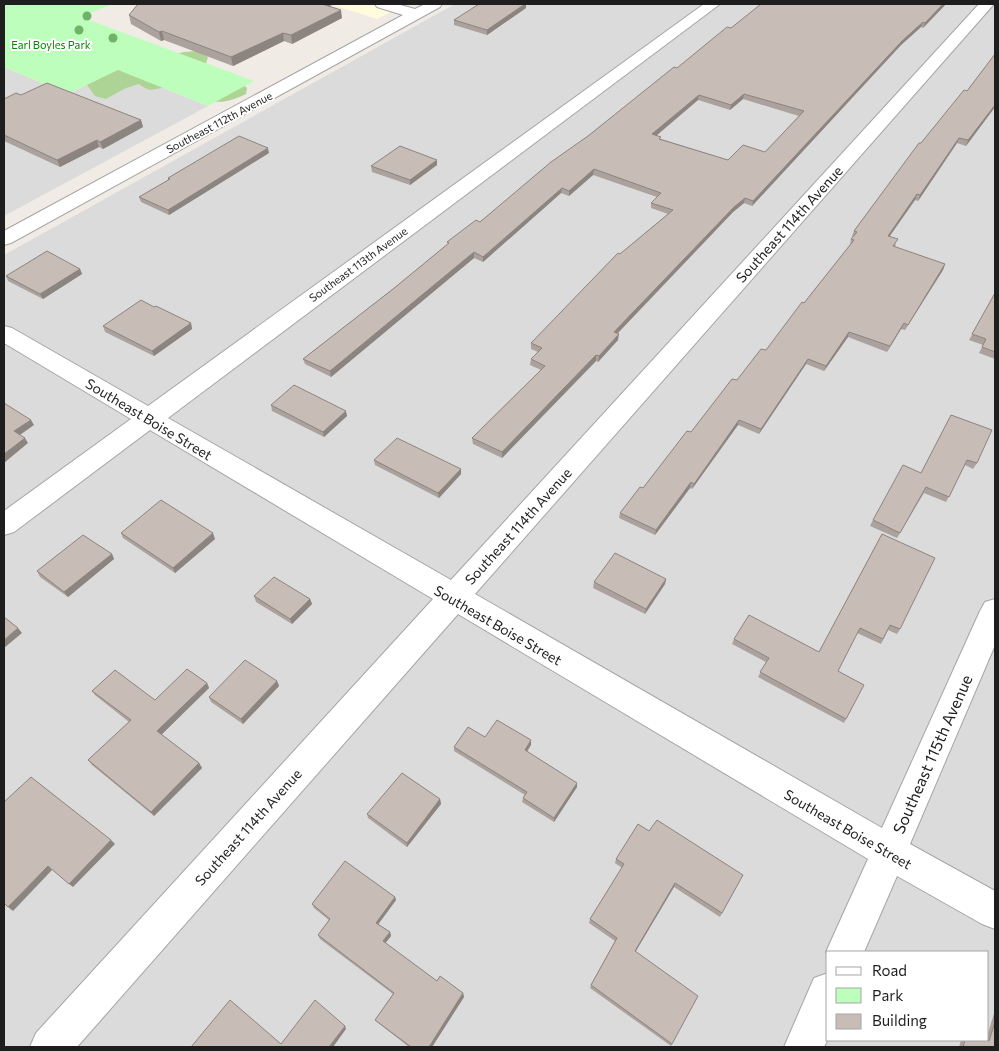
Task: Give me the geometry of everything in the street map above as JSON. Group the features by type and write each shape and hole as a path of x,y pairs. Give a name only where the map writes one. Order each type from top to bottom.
{"street":[{"path":"382,4 415,14"},
{"name":"Southeast 112th Avenue","path":"4,239 434,4"},
{"name":"Southeast 113th Avenue","path":"4,525 713,4"},
{"name":"Southeast 114th Avenue","path":"50,1047 986,4"},
{"name":"Southeast Boise Street","path":"4,334 889,852 995,911"},
{"name":"Southeast 115th Avenue","path":"845,951 995,611"},
{"path":"804,1047 826,997"}],"shaded area":[{"path":"330,4 406,4 377,19"},
{"path":"455,4 995,4 995,1047 4,1047 4,255"},
{"path":"4,67 68,94 118,70 208,106 4,216"}],"green space":[{"name":"Earl Boyles Park","path":"4,4 113,4 81,17 254,81 208,106 118,70 68,94 4,67"},
{"path":"198,51 208,57 205,67 243,85 247,88 246,94 228,101 214,102 170,87 150,90 139,84 126,88 106,99 95,96 85,82 88,77 184,52"}],"building":[{"path":"138,4 322,4 341,10 291,35 283,33 231,57 162,31 159,32 129,15"},
{"path":"479,4 525,4 487,30 454,20"},
{"path":"761,4 943,4 925,23 923,22 902,41 753,201 745,198 734,207 614,332 619,334 599,356 596,355 502,452 472,438 545,366 531,359 542,348 531,343 618,253 620,254 673,210 651,203 661,193 594,169 569,191 562,188 483,257 474,252 330,371 303,359 393,289 449,243 447,242 476,220 480,222 551,162 588,136 674,67 677,68 727,27 731,28","holes":["744,94 804,111 765,152 743,145 728,160 659,139 661,137 652,134 699,95 731,105"]},
{"path":"995,54 995,105 968,140 959,138 920,195 917,194 888,236 898,239 893,246 945,264 908,325 904,323 890,346 849,332 826,366 808,359 761,429 739,420 694,484 691,482 656,530 620,513 640,487 643,488 687,431 691,432 732,379 737,380 761,349 766,350 802,302 804,303 854,240 851,239 857,232 854,231 919,143 921,143 964,90 967,91"},
{"path":"47,83 141,120 100,142 97,140 57,160 4,135 4,99 16,93 21,95"},
{"path":"239,136 268,148 168,210 139,197 170,179 168,178"},
{"path":"400,146 437,160 410,180 371,166"},
{"path":"47,251 80,269 40,294 6,276"},
{"path":"995,293 995,352 982,347 986,339 972,334"},
{"path":"141,300 191,323 152,351 103,326"},
{"path":"294,385 346,411 323,432 271,405"},
{"path":"4,403 31,420 14,431 25,438 4,454"},
{"path":"951,415 992,430 977,463 967,460 949,497 926,487 900,533 873,520 903,465 921,473"},
{"path":"397,438 461,469 438,493 374,460"},
{"path":"161,500 213,533 173,568 121,533"},
{"path":"882,534 935,558 900,629 890,625 883,639 860,628 838,671 864,685 846,719 760,672 769,658 734,639 749,615 819,652"},
{"path":"83,535 112,554 64,592 37,571"},
{"path":"615,553 666,579 646,609 594,582"},
{"path":"274,577 310,599 290,619 254,596"},
{"path":"4,617 18,628 4,640"},
{"path":"245,660 277,681 241,719 209,697"},
{"path":"187,669 207,683 157,731 199,763 151,812 88,760 131,720 92,691 115,670 155,700"},
{"path":"497,720 531,740 525,750 577,783 554,818 523,798 527,792 454,747 468,727 485,737"},
{"path":"402,773 440,799 407,843 367,814"},
{"path":"31,777 111,840 69,884 48,866 8,907 4,903 4,802"},
{"path":"657,820 743,875 722,913 675,883 635,951 698,996 672,1044 591,985 617,938 590,919 624,864 616,859 638,824 649,831"},
{"path":"345,861 395,897 376,923 390,932 383,941 437,981 440,976 463,993 429,1047 411,1047 375,1020 394,993 318,935 330,919 312,904"},
{"path":"230,1000 281,1044 315,1000 345,1026 329,1047 191,1047"},
{"path":"995,1022 995,1047 963,1047 965,1041 989,1041"}]}
